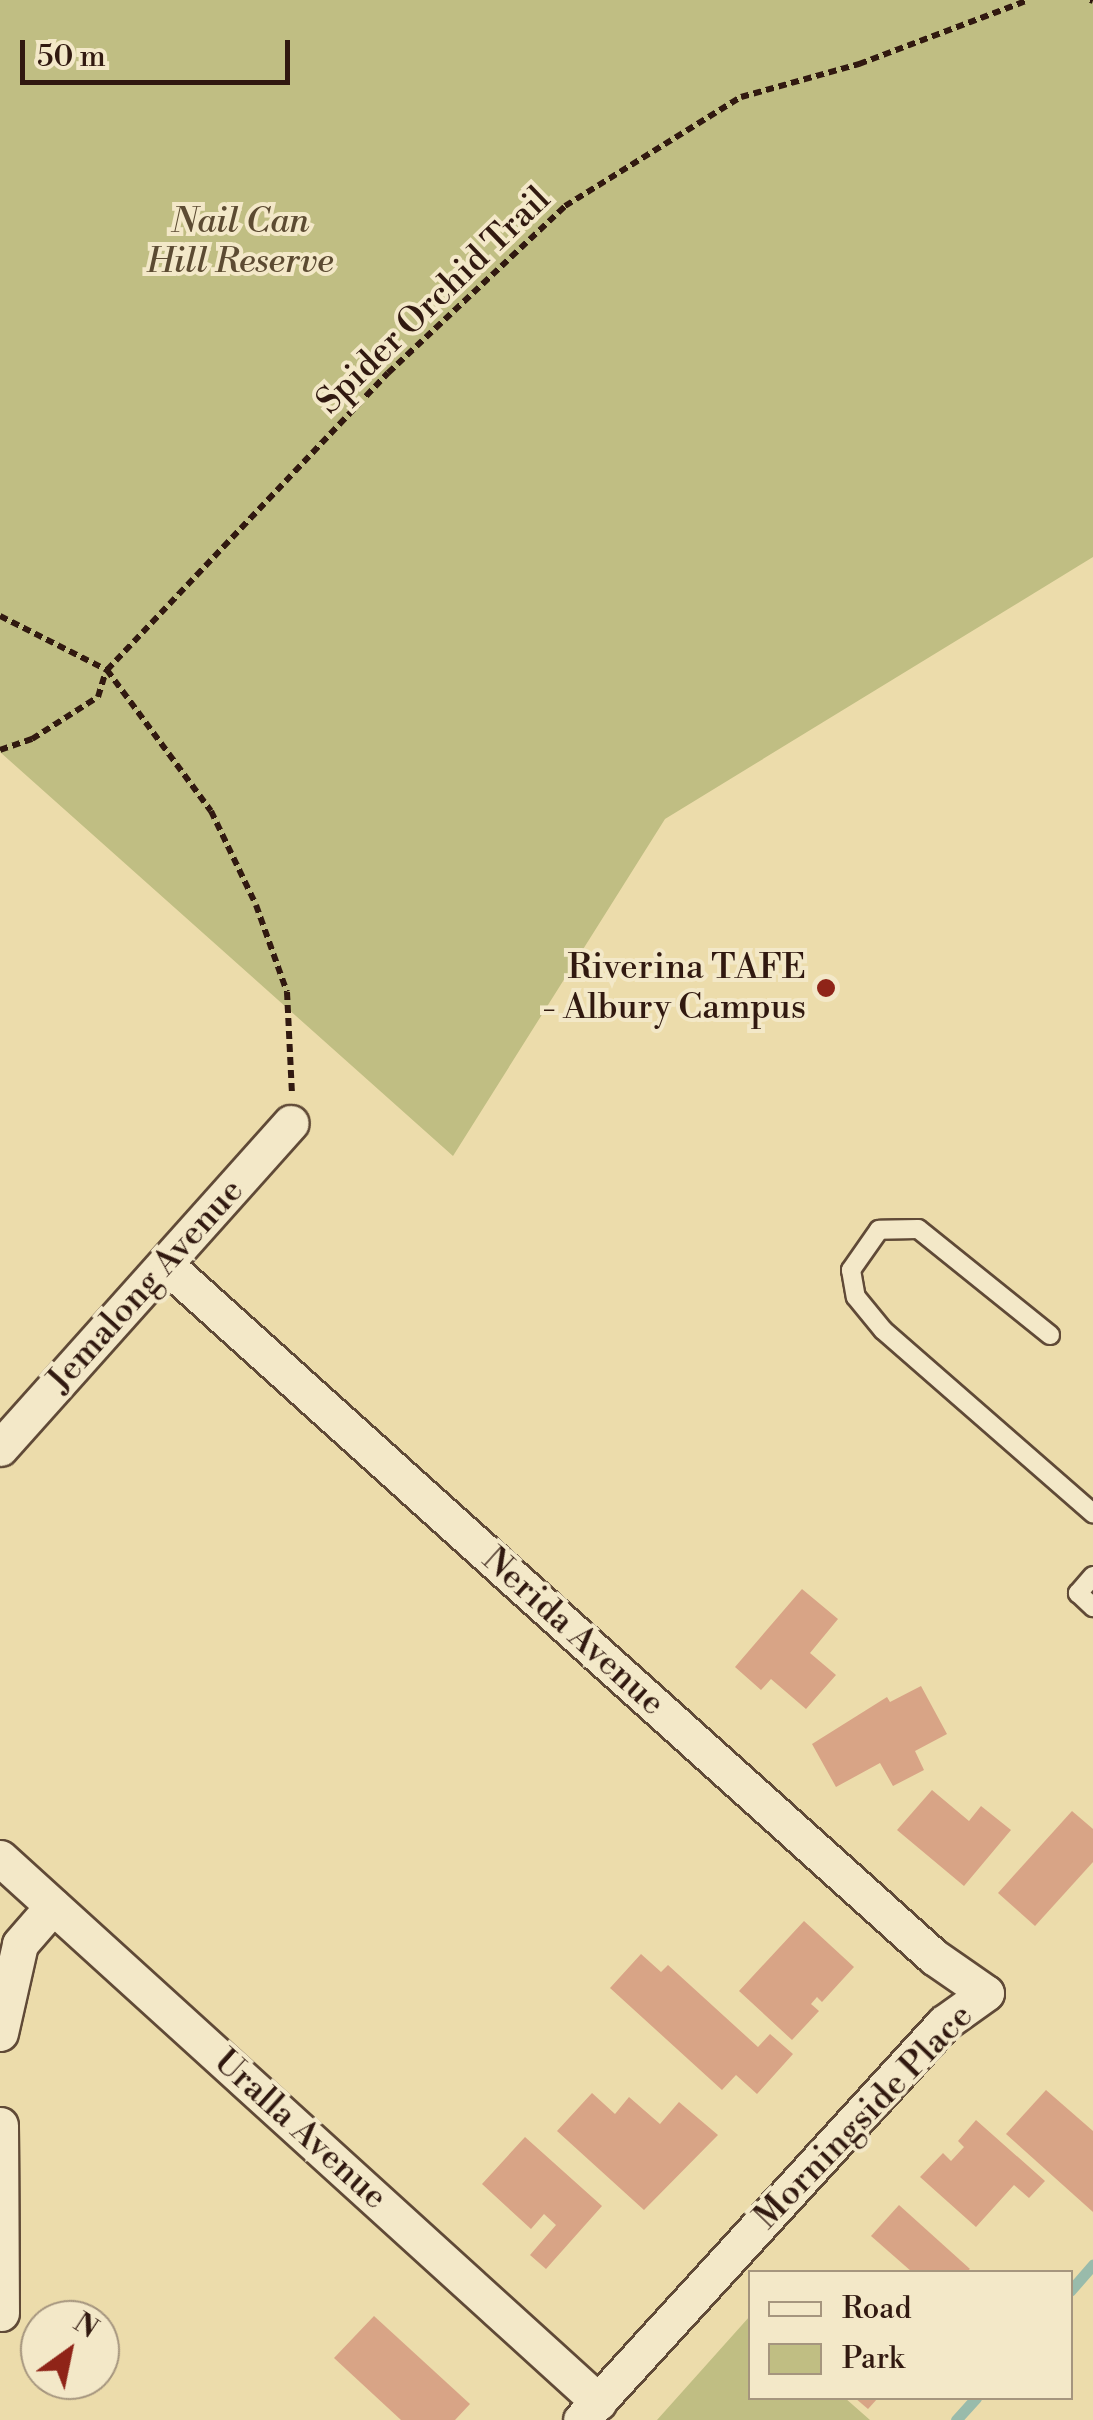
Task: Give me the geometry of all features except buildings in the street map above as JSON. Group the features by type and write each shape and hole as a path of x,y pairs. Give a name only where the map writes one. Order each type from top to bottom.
{"street":[{"name":"Jemalong Avenue","path":"0,1448 291,1122"},
{"name":"Nerida Avenue","path":"166,1265 934,1958 986,1993"},
{"name":"Uralla Avenue","path":"0,1858 590,2411"},
{"path":"0,2034 20,1944 52,1906"},
{"name":"Morningside Place","path":"590,2411 944,2024 986,1993"},
{"path":"0,2125 2,2313"}],"lane":[{"path":"1050,1336 936,1237 918,1229 879,1230 851,1270 856,1297 883,1330 1093,1513"},
{"path":"1093,1576 1078,1594 1093,1607"}],"path":[{"name":"Spider Orchid Trail","path":"0,750 32,739 98,698 107,670 388,373 566,206 741,97 860,64 1028,0"},
{"path":"0,616 107,670 211,811 256,905 287,992 291,1122"}],"green space":[{"name":"Nail Can Hill Reserve","path":"0,0 1093,0 1093,557 665,819 453,1156 0,752"},
{"path":"748,2318 748,2400 847,2400 870,2420 657,2420"}],"waterway":[{"path":"1073,2288 1093,2265"},
{"path":"956,2420 974,2400"}],"place":[{"name":"Riverina TAFE - Albury Campus","path":"826,988"}]}
